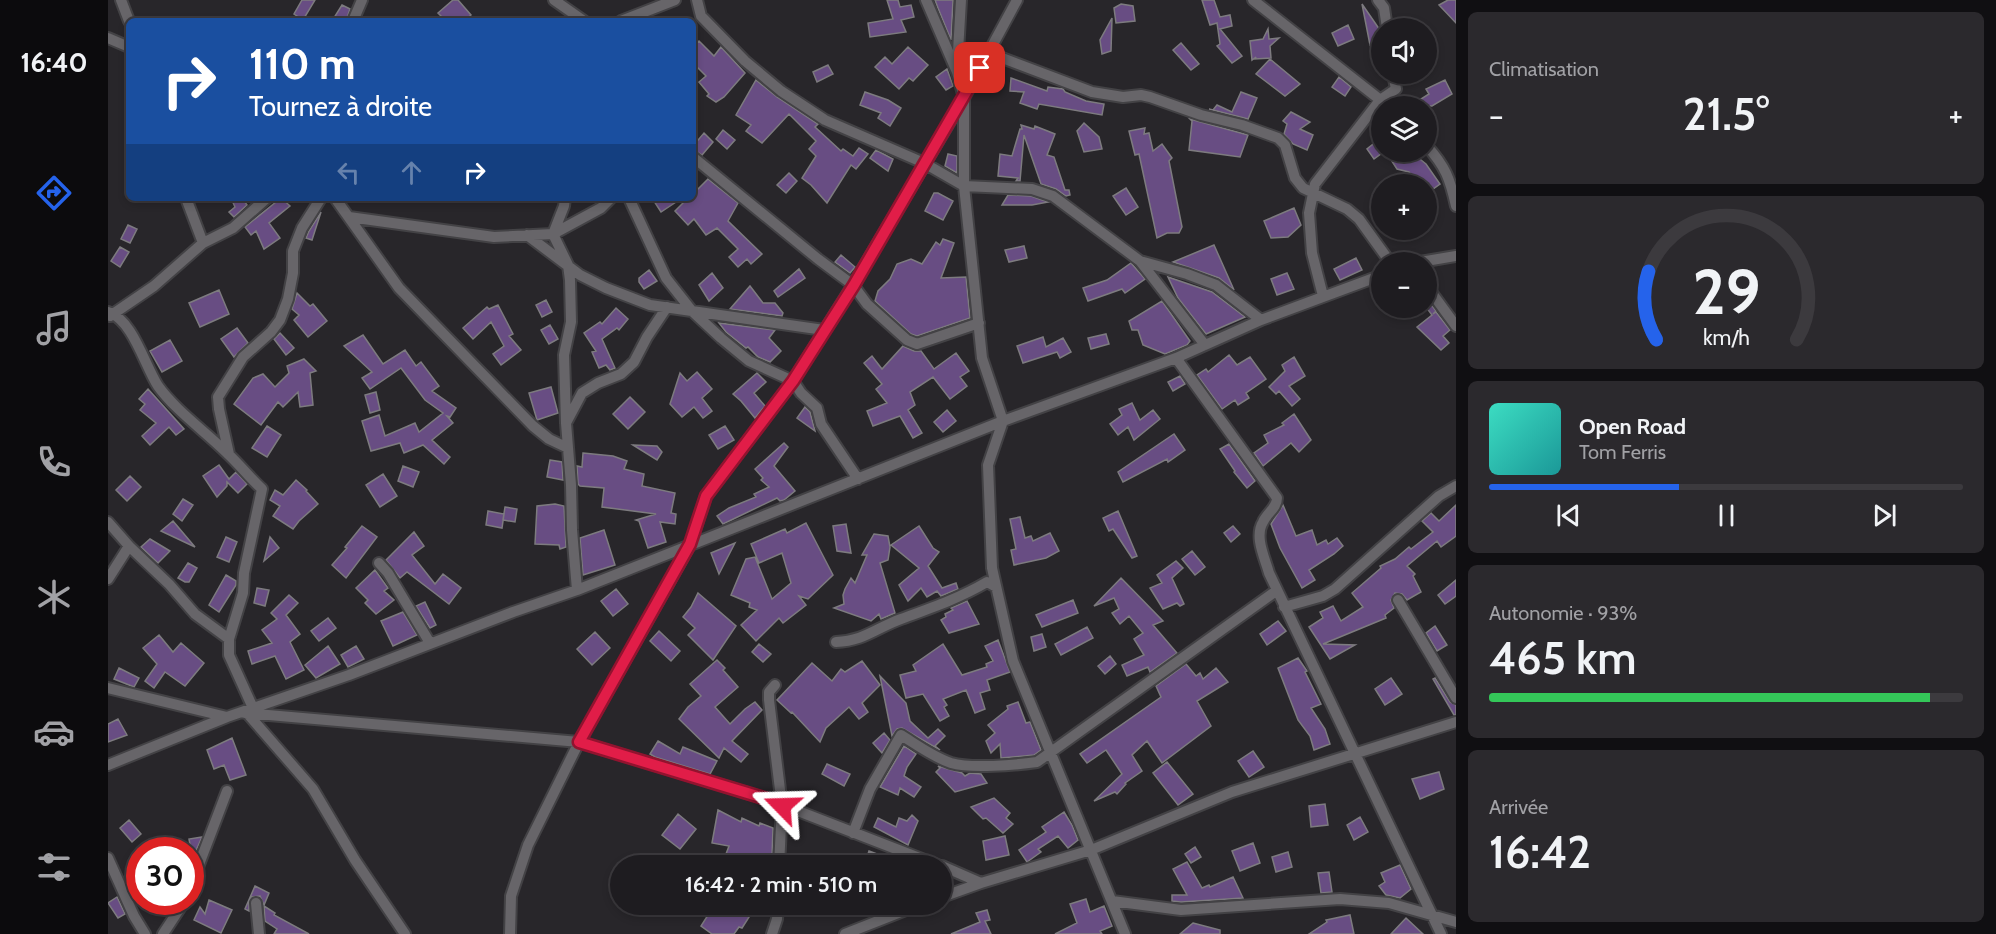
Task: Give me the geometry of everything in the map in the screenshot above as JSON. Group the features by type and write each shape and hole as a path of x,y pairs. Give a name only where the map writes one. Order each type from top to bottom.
{"street":[{"path":"121,0 128,18"},
{"path":"354,18 362,0"},
{"path":"554,0 580,18"},
{"path":"629,18 675,0"},
{"path":"697,0 701,16 745,61 781,91 825,120 924,163 964,186 1032,189 1053,196 1140,261 1205,345"},
{"path":"926,0 957,72 964,98 964,186 982,358 1003,421 988,465 992,568 1013,661 1125,934"},
{"path":"957,72 961,0"},
{"path":"510,934 511,896 528,845 579,742 690,544 706,496 793,381 854,285 964,98 1017,0"},
{"path":"1253,0 1375,96"},
{"path":"1381,4 1394,0"},
{"path":"108,38 126,46"},
{"path":"989,53 1092,92 1123,97 1141,95 1150,97 1278,138 1286,145 1295,178 1303,188 1347,209 1382,252"},
{"path":"1323,296 1312,253 1309,213 1315,184 1371,118"},
{"path":"1437,156 1450,178 1456,206"},
{"path":"696,158 818,259 854,285 867,304 907,340 917,344 979,323"},
{"path":"187,201 203,243"},
{"path":"264,201 233,228 203,243 154,286 110,314 131,334 158,386 169,399 229,454 262,489 244,573 243,593 229,639 229,655 250,711 313,789 355,860 405,934"},
{"path":"229,454 218,397 243,357 271,332 280,320 288,299 293,273 293,251 302,228 319,201"},
{"path":"337,201 399,288 533,426 549,439 568,448"},
{"path":"552,234 565,201"},
{"path":"349,217 494,237 552,234 601,208 608,201"},
{"path":"630,201 666,278 692,311 749,361 793,381 801,393 817,408 821,424 858,479"},
{"path":"552,234 568,265 570,322 564,355 577,590"},
{"path":"527,235 580,275 650,305 824,330"},
{"path":"1437,259 1456,256"},
{"path":"1140,261 1216,285 1261,320"},
{"path":"108,765 227,717 350,675 430,643 577,590 1003,421 1176,358 1261,320 1371,279"},
{"path":"1437,300 1456,326"},
{"path":"566,423 582,393 598,383 621,374 634,362 667,307"},
{"path":"1176,358 1277,498 1277,504 1262,522 1259,536 1269,573 1441,934"},
{"path":"1284,607 1323,596 1335,589 1439,496 1456,486"},
{"path":"108,522 195,614 229,639"},
{"path":"108,579 129,546"},
{"path":"379,563 388,573 430,643"},
{"path":"836,642 853,642 899,620 928,611 987,582 996,586"},
{"path":"854,833 870,789 901,735 926,752 953,764 1016,765 1036,762 1052,753 1276,591"},
{"path":"1398,600 1456,698"},
{"path":"775,685 769,692 769,700 782,806 780,855"},
{"path":"108,688 227,717"},
{"path":"250,711 579,742 767,799 912,855"},
{"path":"952,893 1091,850 1232,792 1456,722"},
{"path":"204,851 227,791"},
{"path":"108,858 140,933"},
{"path":"952,871 981,883"},
{"path":"1112,901 1181,910 1340,899 1389,903 1456,922"},
{"path":"256,903 259,934"},
{"path":"163,934 175,915"},
{"path":"772,934 777,915"},
{"path":"845,934 893,915"}],"building":[{"path":"302,0 315,0 304,18 294,14"},
{"path":"453,0 458,0 471,15 468,18 443,18 438,13"},
{"path":"887,0 898,0 900,7 911,5 914,17 901,20 906,32 870,37 868,23 893,19"},
{"path":"935,0 953,0 951,40 938,8"},
{"path":"1202,0 1214,0 1220,17 1230,15 1232,26 1220,29 1242,56 1232,63 1217,46 1220,44 1217,23 1210,25"},
{"path":"1448,0 1456,0 1456,23 1439,5"},
{"path":"1121,4 1133,6 1135,21 1116,23 1114,8"},
{"path":"1362,4 1372,18 1370,45"},
{"path":"342,5 350,9 347,18 334,18"},
{"path":"1112,18 1111,51 1102,54 1100,40"},
{"path":"1348,25 1354,39 1338,46 1332,33"},
{"path":"1268,29 1269,39 1279,38 1270,46 1271,58 1255,59 1256,57 1252,60 1250,41 1263,39"},
{"path":"699,41 714,56 721,47 745,73 724,97 716,102 707,96 709,94 699,82 706,76 696,66 696,44"},
{"path":"1181,43 1199,64 1191,70 1173,50"},
{"path":"908,47 928,65 913,81 909,78 899,89 875,67 885,57 892,64"},
{"path":"1270,59 1300,84 1285,96 1256,74"},
{"path":"828,65 833,74 817,82 813,72"},
{"path":"947,69 953,86 946,90 936,77"},
{"path":"1339,77 1351,87 1345,96 1332,87"},
{"path":"1011,78 1047,91 1048,87 1063,89 1086,101 1104,104 1102,115 1039,104 1037,109 1020,103 1024,92 1010,91"},
{"path":"756,80 818,124 815,127 841,151 843,149 853,156 859,148 868,154 856,169 851,165 827,203 802,178 816,156 809,149 816,141 789,114 762,143 746,131 751,125 736,115"},
{"path":"1445,80 1452,94 1437,103 1437,96 1426,96 1429,94 1426,89"},
{"path":"865,92 888,100 901,108 890,126 878,118 881,113 860,105"},
{"path":"1241,92 1257,98 1248,119 1209,109 1213,110 1217,105 1232,112"},
{"path":"1291,112 1310,122 1300,129 1313,135 1307,150 1293,144 1284,134 1287,124 1283,121"},
{"path":"1190,119 1248,135 1240,157 1189,150 1192,121"},
{"path":"1084,123 1099,137 1102,149 1084,152 1077,131"},
{"path":"1021,125 1034,129 1035,126 1055,134 1047,155 1054,157 1065,190 1069,190 1070,195 1066,196 1056,189 1041,184 1024,135 1020,181 1016,181 1018,178 998,176 1000,154 1012,156 1020,129 1022,129"},
{"path":"1145,128 1144,134 1149,133 1153,151 1162,144 1172,158 1169,161 1182,227 1179,233 1167,233 1157,238 1139,154 1135,155 1129,131"},
{"path":"723,130 735,140 727,149 716,139"},
{"path":"704,133 713,142 702,155 696,152 696,142"},
{"path":"876,150 893,159 888,171 870,158"},
{"path":"948,154 957,156 957,173 945,166"},
{"path":"1392,162 1424,162 1433,174 1410,174 1397,169"},
{"path":"789,173 797,181 786,193 777,185"},
{"path":"708,179 738,203 728,221 762,254 751,264 747,259 738,267 729,257 738,249 717,228 706,235 694,219 688,225 675,211 685,201 696,201 696,191"},
{"path":"1126,188 1138,207 1126,215 1113,196"},
{"path":"934,193 953,201 943,220 925,211"},
{"path":"1008,195 1031,196 1048,202 1032,205 1002,205"},
{"path":"232,201 244,201 247,205 234,217 229,212 235,207"},
{"path":"277,201 284,201 290,206 269,223 280,238 264,249 256,231 251,235 245,227"},
{"path":"654,201 678,201 661,212"},
{"path":"1294,208 1301,225 1288,237 1271,238 1264,221"},
{"path":"321,212 312,240 306,238 309,231"},
{"path":"128,225 137,229 130,243 121,239"},
{"path":"943,239 954,243 941,278 966,277 970,318 917,336 911,334 875,301 878,291 890,279 897,264 911,259 922,264 936,242 940,245"},
{"path":"1214,245 1234,290 1219,278 1173,262"},
{"path":"1024,246 1027,258 1009,262 1005,250"},
{"path":"120,247 129,252 120,267 111,261"},
{"path":"841,255 855,267 850,273 835,262"},
{"path":"1356,258 1362,270 1340,280 1334,269"},
{"path":"1131,263 1145,279 1125,293 1122,289 1088,301 1083,288 1107,280"},
{"path":"799,269 805,278 778,297 774,291"},
{"path":"649,270 657,281 644,289 639,278"},
{"path":"712,273 723,288 709,301 699,285"},
{"path":"1287,273 1294,289 1277,295 1271,279"},
{"path":"1168,277 1212,292 1245,317 1206,334 1178,298"},
{"path":"750,286 763,303 775,303 783,313 782,316 730,309"},
{"path":"219,290 229,314 200,327 189,303"},
{"path":"297,293 310,306 313,304 327,321 308,337 294,320 299,315 292,309"},
{"path":"546,300 552,312 542,317 536,305"},
{"path":"1162,301 1190,341 1187,345 1165,354 1143,345 1138,330 1132,330 1129,321"},
{"path":"498,305 513,334 509,336 521,350 501,365 493,354 504,346 491,322 473,339 463,328 487,307 489,309"},
{"path":"616,308 628,319 619,330 617,328 602,339 615,368 610,370 606,365 599,368 592,352 596,351 584,333 600,322 602,324"},
{"path":"1437,313 1450,330 1443,336 1449,343 1441,350 1417,327 1428,318 1437,318"},
{"path":"719,323 775,330 769,338 781,351 770,362 758,357 726,332"},
{"path":"550,325 558,339 549,344 541,330"},
{"path":"237,328 248,343 234,357 221,339"},
{"path":"280,333 294,348 286,355 274,339"},
{"path":"1106,334 1109,344 1091,349 1088,338"},
{"path":"363,335 383,364 405,350 416,366 421,362 439,386 432,391 456,408 450,417 447,416 453,423 432,440 450,457 444,464 423,445 404,453 400,443 371,451 362,421 379,415 385,436 415,423 419,432 443,413 425,400 401,368 370,389 362,378 372,372 344,346"},
{"path":"1043,337 1046,347 1063,338 1071,352 1060,358 1057,352 1023,363 1017,346"},
{"path":"170,340 182,361 162,372 150,351"},
{"path":"903,346 914,351 921,351 934,369 956,353 969,371 960,377 967,386 950,399 933,377 910,392 915,405 908,410 922,433 913,438 900,416 873,426 867,411 887,403 876,389 882,384 864,363 872,356 882,369"},
{"path":"1229,355 1237,365 1250,357 1266,379 1246,393 1249,398 1238,405 1235,400 1222,409 1197,375 1206,369 1208,372"},
{"path":"1294,357 1305,376 1289,386 1300,399 1292,406 1279,391 1276,394 1269,387 1285,371 1282,365"},
{"path":"304,359 316,371 310,373 313,405 300,407 298,392 283,407 278,402 261,425 234,404 253,378 263,374 275,387 289,373 287,366"},
{"path":"697,372 712,389 702,398 712,411 703,418 694,407 682,417 670,404 680,373 687,381"},
{"path":"757,373 766,382 754,393 765,406 755,418 733,394"},
{"path":"1180,376 1185,384 1173,391 1168,382"},
{"path":"551,387 558,413 537,420 529,393"},
{"path":"148,389 184,429 176,435 169,427 150,445 142,436 156,423 140,410 145,404 139,399"},
{"path":"376,392 380,410 370,413 365,395"},
{"path":"630,397 645,412 628,429 613,414"},
{"path":"1132,403 1140,420 1153,410 1160,419 1134,440 1128,427 1118,435 1110,424 1122,415 1119,409"},
{"path":"805,407 810,412 815,431 797,418"},
{"path":"947,410 956,421 943,432 934,422"},
{"path":"1294,414 1311,440 1299,452 1291,443 1263,466 1254,453 1268,443 1264,435 1284,425 1282,423"},
{"path":"267,426 281,435 267,457 252,448"},
{"path":"725,426 734,440 718,449 709,435"},
{"path":"1174,434 1185,450 1168,462 1167,459 1123,482 1118,472"},
{"path":"784,443 788,447 774,466 795,491 784,500 780,501 777,498 723,524 717,516 729,508 756,497 754,494 769,487 761,480 763,478 755,469"},
{"path":"1229,444 1255,481 1247,488 1220,449"},
{"path":"633,445 657,446 662,452 657,460"},
{"path":"583,453 613,456 627,461 624,469 644,474 642,486 675,493 671,513 676,514 675,524 660,522 666,542 648,548 639,521 636,520 656,514 602,507 604,488 578,484 577,466 582,467"},
{"path":"550,460 562,462 563,480 547,477"},
{"path":"219,465 229,479 236,472 247,484 238,493 227,482 227,486 217,497 203,476"},
{"path":"403,466 419,472 413,487 398,481"},
{"path":"383,474 397,496 380,507 366,485"},
{"path":"130,476 141,487 127,501 116,490"},
{"path":"296,480 318,504 293,529 273,516 280,506 270,500 275,490 283,495"},
{"path":"183,499 193,505 182,521 173,514"},
{"path":"555,504 564,506 566,547 560,549 559,545 535,544 537,506"},
{"path":"1283,505 1296,536 1312,530 1317,545 1326,540 1328,544 1337,538 1343,546 1309,570 1315,580 1302,588 1280,548 1271,524"},
{"path":"1456,505 1456,536 1441,547 1437,541 1407,566 1415,574 1413,576 1421,592 1407,600 1402,594 1395,593 1391,600 1394,608 1385,615 1386,618 1323,644 1355,645 1330,659 1309,627 1323,618 1320,612 1333,606 1341,621 1363,607 1352,593 1381,568 1380,566 1395,559 1409,547 1411,549 1433,532 1422,521 1431,513 1439,521"},
{"path":"505,507 517,509 515,522 503,520"},
{"path":"488,511 504,514 502,528 486,525"},
{"path":"1118,511 1137,556 1132,558 1113,529 1109,531 1103,518"},
{"path":"1020,517 1025,538 1031,536 1033,541 1050,533 1059,551 1046,558 1014,565 1011,550 1016,549 1010,519"},
{"path":"173,521 195,547 161,531"},
{"path":"806,523 833,575 808,599 799,596 806,605 783,623 779,618 756,641 741,625 757,610 749,607 750,603 731,595 746,559 755,557 772,599 791,583 782,553 759,563 751,544 785,529 787,533"},
{"path":"846,524 851,553 837,551 833,526"},
{"path":"362,526 377,537 346,578 332,565"},
{"path":"919,526 933,548 939,552 928,566 942,588 956,583 958,589 941,596 937,591 927,597 921,588 908,601 899,585 919,568 891,545"},
{"path":"1233,526 1240,534 1231,542 1224,533"},
{"path":"604,530 615,565 583,575 580,538"},
{"path":"414,532 424,546 412,555 435,584 443,574 461,588 449,604 407,572 400,578 386,560"},
{"path":"874,534 888,536 890,547 888,560 880,563 895,613 881,619 879,614 871,621 834,608 844,604 845,589 851,578 855,583 867,555 862,555"},
{"path":"226,537 237,542 229,562 217,557"},
{"path":"270,537 279,548 264,561"},
{"path":"150,539 170,551 158,563 141,547"},
{"path":"735,543 719,574 711,553"},
{"path":"1192,551 1205,567 1195,575 1182,559"},
{"path":"1176,561 1183,568 1172,578 1184,604 1180,606 1177,603 1163,609 1150,588 1162,583 1157,575"},
{"path":"188,563 197,568 189,582 185,582 178,578"},
{"path":"375,570 388,588 384,591 394,600 376,614 365,603 368,600 356,588"},
{"path":"226,575 236,581 236,585 219,612 209,605"},
{"path":"1121,578 1163,621 1153,625 1177,653 1150,672 1148,667 1127,676 1122,665 1144,655 1134,639 1143,633 1129,616 1120,624 1112,613 1119,609 1114,598 1094,606"},
{"path":"1456,580 1456,596 1445,604 1438,595"},
{"path":"257,588 269,590 265,606 254,603"},
{"path":"616,589 628,604 613,616 601,601"},
{"path":"698,593 736,626 713,660 688,635 695,628 683,617"},
{"path":"289,595 298,603 286,615 300,634 290,642 304,670 286,679 275,656 252,664 248,651 272,643 262,630 277,619 271,613"},
{"path":"1073,600 1078,613 1042,627 1036,615"},
{"path":"967,601 979,624 949,633 941,620 946,617 945,614 953,610 951,608"},
{"path":"425,602 436,625 430,628 416,606"},
{"path":"403,612 417,635 393,646 381,621"},
{"path":"328,618 336,628 319,641 311,631"},
{"path":"1278,621 1286,631 1267,645 1260,634"},
{"path":"1435,626 1447,645 1437,651 1426,633"},
{"path":"1087,627 1093,638 1061,655 1055,644"},
{"path":"659,631 680,651 671,661 650,641"},
{"path":"595,632 610,648 592,665 577,649"},
{"path":"1042,634 1046,647 1034,651 1031,637"},
{"path":"159,635 173,652 181,643 204,663 185,686 165,672 154,688 145,681 157,664 143,648"},
{"path":"998,640 1010,672 987,680 990,690 980,693 985,709 975,713 966,690 943,699 949,716 940,721 923,694 906,698 900,675 916,671 913,665 943,644 962,675 987,667 986,664 993,661 985,646"},
{"path":"759,644 771,654 763,662 752,652"},
{"path":"328,646 340,664 316,678 305,665"},
{"path":"356,646 364,659 348,667 341,655"},
{"path":"1110,656 1116,664 1105,674 1098,666"},
{"path":"1298,658 1307,671 1305,672 1321,704 1311,708 1325,729 1330,744 1314,750 1310,736 1298,720 1278,668"},
{"path":"717,660 738,687 715,707 730,724 755,702 762,710 732,741 748,754 741,762 724,748 719,758 679,719 701,696 690,684"},
{"path":"862,661 880,685 862,703 868,712 859,719 849,707 826,728 820,742 792,712 777,700 812,663 832,681 841,669 845,672"},
{"path":"1186,664 1196,676 1200,673 1203,679 1216,668 1228,682 1197,701 1211,726 1162,763 1147,741 1132,755 1142,771 1125,783 1117,794 1115,792 1094,801 1122,774 1106,750 1087,763 1080,754 1161,697 1156,686"},
{"path":"119,668 139,678 134,687 114,679"},
{"path":"880,676 906,703 910,721 928,738 938,729 945,736 935,746 940,750 902,728 897,729 892,736"},
{"path":"1391,678 1402,694 1385,705 1375,689"},
{"path":"1435,678 1450,702 1456,705 1456,715 1433,679"},
{"path":"1018,702 1026,723 1030,722 1041,750 1034,755 1001,758 1000,744 991,753 986,741 995,733 988,725 1008,709 1007,706"},
{"path":"118,719 127,735 108,742 108,724"},
{"path":"884,733 890,740 882,753 873,743"},
{"path":"232,738 246,775 230,780 224,765 214,769 207,750"},
{"path":"658,741 680,754 683,747 717,761 710,774 655,757 650,754"},
{"path":"904,746 916,754 904,776 921,787 914,797 900,788 898,795 880,787"},
{"path":"1253,751 1264,767 1249,777 1238,761"},
{"path":"1167,762 1193,794 1178,805 1153,773"},
{"path":"827,764 850,774 844,786 822,774"},
{"path":"938,766 965,776 970,773 981,774 987,783 955,792 936,772 940,768"},
{"path":"1439,772 1444,789 1420,799 1412,779"},
{"path":"994,798 1010,813 1006,818 1013,824 1003,833 971,807"},
{"path":"1325,804 1328,825 1311,827 1309,806"},
{"path":"718,810 741,822 742,818 759,826 760,823 773,828 772,855 729,855 726,854 729,846 712,843"},
{"path":"1064,812 1078,840 1068,848 1058,836 1038,849 1041,852 1027,862 1019,850 1046,832 1042,827"},
{"path":"678,814 696,829 680,849 662,835"},
{"path":"912,815 918,821 908,845 874,827 878,818 896,827 899,818 907,821"},
{"path":"1360,817 1368,832 1354,840 1347,825"},
{"path":"129,820 141,834 138,837 128,837 120,828"},
{"path":"1005,836 1009,855 986,860 983,841"},
{"path":"1253,843 1260,863 1240,871 1232,851"},
{"path":"1195,847 1201,857 1191,863 1185,854"},
{"path":"869,851 880,855 868,855"},
{"path":"1288,852 1292,867 1276,872 1272,857"},
{"path":"1187,862 1202,888 1233,877 1243,898 1172,901 1172,895 1187,895 1173,869"},
{"path":"1400,865 1411,889 1400,898 1386,895 1379,886 1385,882 1381,873"},
{"path":"1329,872 1332,892 1321,893 1318,873"},
{"path":"255,886 269,893 264,905 260,896 251,897 249,911 245,909"},
{"path":"117,897 125,914 118,918 108,903"},
{"path":"1086,899 1090,912 1104,906 1112,926 1100,931 1102,934 1055,934 1077,923 1070,904"},
{"path":"209,900 232,910 221,933 194,920 196,915 205,914"},
{"path":"264,906 275,913 274,915 309,934 274,934 277,929 265,921"},
{"path":"987,910 990,920 985,921 991,934 951,934 980,922 976,913"},
{"path":"708,915 750,915 742,928 739,927 734,934 712,934 701,926"},
{"path":"1350,915 1354,934 1309,934 1327,922 1326,920"},
{"path":"1406,918 1423,934 1391,934"},
{"path":"1193,923 1220,930 1220,934 1180,934"}],"route":[{"path":"782,806 767,799 579,742 690,544 706,496 793,381 854,285 980,68"}]}
